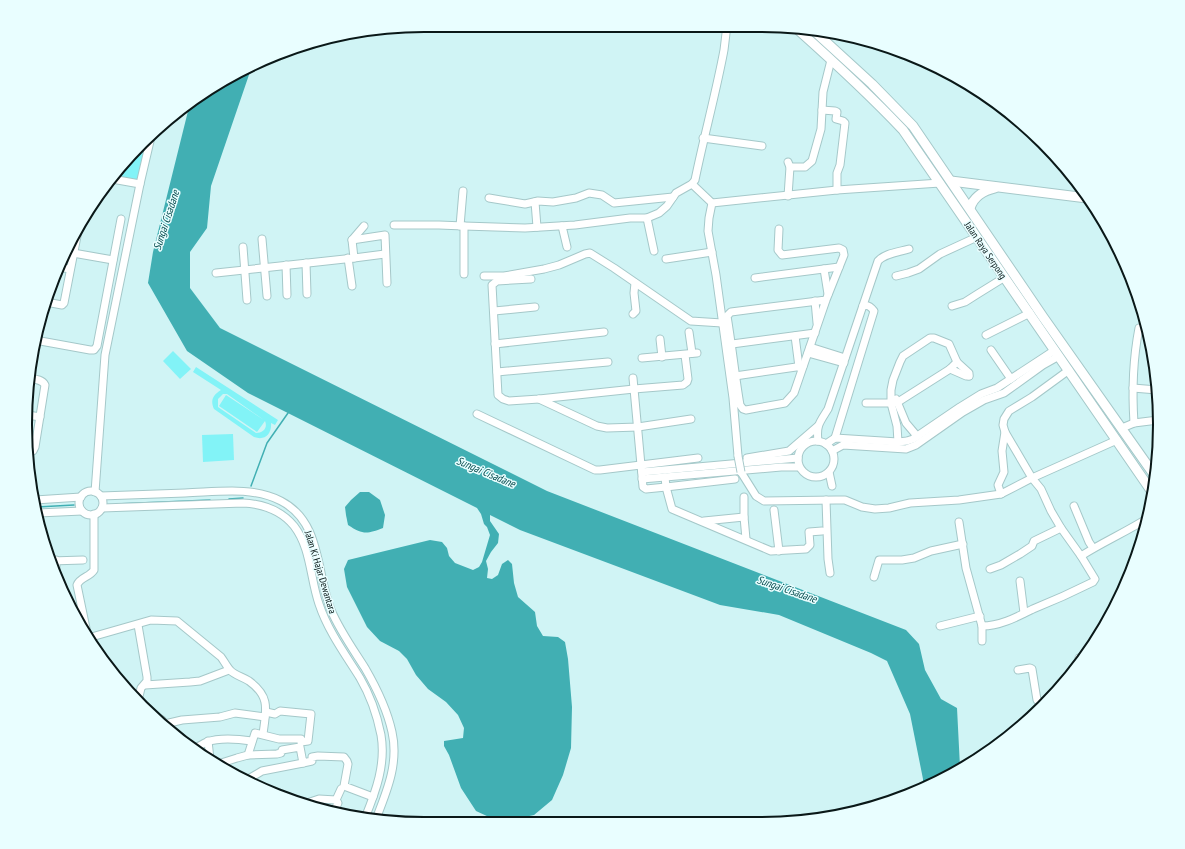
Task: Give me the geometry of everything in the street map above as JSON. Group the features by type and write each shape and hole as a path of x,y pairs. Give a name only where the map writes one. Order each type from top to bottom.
{"main road":[{"name":"Jalan Raya Serpong","path":"803,34 878,104 903,130 1148,486"},
{"name":"Jalan Raya Serpong","path":"820,37 872,84 913,126 1043,317 1151,469"},
{"path":"823,52 829,45"},
{"path":"951,181 1080,197"},
{"path":"970,208 972,202 980,194 998,188"}],"street":[{"path":"394,225 562,226 630,218 647,218 659,214 676,193 692,184 695,180 703,138 719,74 726,32"},
{"path":"788,196 789,164 805,166 812,162 821,129 824,88 831,60"},
{"path":"822,110 835,111 836,119 843,121 845,124 837,178 837,190"},
{"path":"703,138 762,146"},
{"path":"98,494 105,355 149,145"},
{"path":"118,180 140,184"},
{"path":"692,184 712,203 837,190 940,183"},
{"path":"464,191 462,226 464,274"},
{"path":"489,198 526,204 538,201 553,202 576,198 589,193 602,195 614,203 673,197"},
{"path":"535,202 537,227"},
{"path":"712,203 708,223 709,237 733,398 738,456 741,472 756,496 764,501 845,500 862,507 875,509 889,508 910,503 959,500 1001,494 1032,478 1117,440"},
{"path":"647,218 654,251"},
{"path":"41,341 90,350 94,350 97,346 121,219"},
{"path":"352,286 352,240 364,226"},
{"path":"562,226 567,248"},
{"path":"779,229 778,248 780,254 786,255 839,248 843,250 844,255 809,350 801,366 794,393 784,403 746,410 743,409 740,405 735,376 732,344 727,316 731,312 815,301 827,298"},
{"path":"352,240 385,236 387,283"},
{"path":"896,276 919,269 940,254 977,237"},
{"path":"262,239 267,296"},
{"path":"243,247 247,300"},
{"path":"51,303 62,305 64,303 74,248"},
{"path":"747,458 786,452 803,442 818,426 828,409 878,262 881,258 888,255 910,249"},
{"path":"666,259 712,252"},
{"path":"73,253 113,260"},
{"path":"484,276 504,276 544,269 590,253 691,321 722,323"},
{"path":"216,273 385,254"},
{"path":"306,263 307,294"},
{"path":"286,265 287,295"},
{"path":"755,278 839,267"},
{"path":"65,268 70,269"},
{"path":"824,269 827,298"},
{"path":"952,306 965,302 1005,277"},
{"path":"531,279 497,281 492,285 498,395 503,399 539,399 683,385 688,379 692,354 689,332"},
{"path":"633,314 635,313 636,305 634,293 636,283"},
{"path":"815,301 818,325"},
{"path":"835,438 874,311 870,306 863,306"},
{"path":"494,312 535,307"},
{"path":"986,335 1030,313"},
{"path":"1134,423 1133,388 1139,328"},
{"path":"495,344 604,332"},
{"path":"732,344 815,333"},
{"path":"795,336 801,366"},
{"path":"917,436 906,422 895,402 891,390 901,359 903,356 930,338 934,338 949,344 957,362 969,373 969,376 950,369"},
{"path":"660,339 662,357"},
{"path":"809,350 845,360"},
{"path":"992,350 1011,379"},
{"path":"990,394 1011,379 1057,353"},
{"path":"642,358 692,354"},
{"path":"497,372 608,362"},
{"path":"866,403 895,402 950,369 957,362"},
{"path":"832,451 843,445 906,449 916,445 981,394 1004,393 1042,362"},
{"path":"735,376 801,366"},
{"path":"1001,494 998,485 1004,472 1002,451 1005,432 1004,419 1009,411 1069,370"},
{"path":"633,378 643,487 646,489 734,479"},
{"path":"33,449 35,447 44,385 40,380 35,379"},
{"path":"1133,388 1151,390"},
{"path":"539,399 601,428 638,427 691,419"},
{"path":"895,402 898,442"},
{"path":"826,444 835,438 872,439 898,442 907,441 913,439 962,409"},
{"path":"477,414 596,470 642,472 798,458"},
{"path":"32,416 40,417"},
{"path":"1122,428 1134,423 1153,421"},
{"path":"897,426 906,422"},
{"path":"818,426 818,441"},
{"path":"982,626 999,624 1094,581 1095,579 1061,528 1041,489 1032,478 1005,432"},
{"path":"872,439 872,447"},
{"path":"818,441 826,444 832,451 834,457 833,465 829,472 822,476 813,477 805,474 799,467 798,458 803,442 818,441"},
{"path":"642,472 698,458"},
{"path":"642,472 665,477 781,467 799,467"},
{"path":"829,472 832,486"},
{"path":"665,477 671,508 771,551 807,548 810,545 809,532 822,531"},
{"path":"92,491 98,494 103,502 102,508 98,513 86,514 79,506 81,498 84,493 92,491"},
{"path":"217,492 219,504"},
{"name":"Jalan Ki Hajar Dewantara","path":"98,494 113,496 248,492 266,495 281,501 301,518 308,527 314,543 325,593 331,611 342,633 366,669 379,695 392,731 394,762 391,779 378,814"},
{"path":"113,496 108,502 109,505 113,507"},
{"path":"744,497 746,539"},
{"path":"40,500 81,498"},
{"path":"826,500 828,559 830,573"},
{"name":"Jalan Ki Hajar Dewantara","path":"102,508 243,503 263,506 274,510 293,525 305,546 315,593 323,616 330,631 366,691 378,724 382,746 380,773 367,813"},
{"path":"1074,506 1093,548"},
{"path":"774,510 779,551"},
{"path":"42,513 82,511"},
{"path":"84,620 77,585 78,582 94,570 94,514"},
{"path":"702,521 744,517"},
{"path":"959,522 966,568 982,626 982,641"},
{"path":"1081,556 1141,523"},
{"path":"990,569 1001,565 1032,546 1034,542 1061,528"},
{"path":"874,577 879,560 902,560 914,558 931,551 963,544"},
{"path":"56,560 83,560"},
{"path":"1020,581 1024,613"},
{"path":"940,626 980,616"},
{"path":"94,636 138,625 151,620 178,621 221,657 229,670 248,680 262,693 265,701 263,734"},
{"path":"138,625 147,677 145,685 141,688 140,694"},
{"path":"1018,670 1032,669 1038,701"},
{"path":"145,685 200,681 229,670"},
{"path":"170,723 182,720 235,713 265,715 275,714 280,711 311,714 308,741 301,745 282,750 280,754 248,755 225,762"},
{"path":"248,755 255,733 263,734 279,739 301,739 303,762"},
{"path":"200,746 208,741 226,739 252,741"},
{"path":"208,741 209,753"},
{"path":"251,777 262,771 312,761 312,757 344,757 348,764 344,786 373,797"},
{"path":"336,807 338,803 336,800 341,789"},
{"path":"313,801 319,799 336,800"}],"shaded area":[{"path":"145,149 137,181 119,178"},
{"path":"173,351 191,369 180,379 163,361"},
{"path":"196,367 278,420 275,425 271,423 267,436 261,438 254,437 214,409 212,400 221,390 193,372","holes":["223,394 227,394 264,420 226,395 219,406 257,432 265,421 266,426 264,430 256,433 218,407 218,399"]},
{"path":"233,434 234,460 203,462 202,435"}],"water":[{"name":"Sungai Cisadane","path":"250,73 211,186 207,228 190,252 190,288 220,328 547,491 906,630 919,644 925,670 941,699 957,708 960,762 923,782 910,714 887,661 779,615 720,605 520,530 490,515 490,521 499,534 498,543 486,561 488,569 487,578 492,579 498,575 502,564 508,560 512,564 514,583 518,597 535,612 537,626 543,636 558,637 565,642 572,707 571,748 563,775 552,800 534,815 525,817 489,817 476,811 461,788 449,755 444,746 444,741 463,738 464,728 458,715 446,702 428,689 416,675 407,659 399,651 380,641 367,627 347,587 344,569 348,560 430,540 442,542 447,548 449,556 455,563 473,570 479,567 482,562 490,535 481,514 477,508 248,393 187,351 148,283 153,252 188,112 206,98"},
{"path":"360,492 369,492 380,500 385,515 383,528 369,532 361,532 348,525 345,507"}],"waterway":[{"path":"251,486 267,443 288,413"},
{"path":"229,499 243,498"},
{"path":"116,504 210,500"},
{"path":"41,507 74,505"}]}
